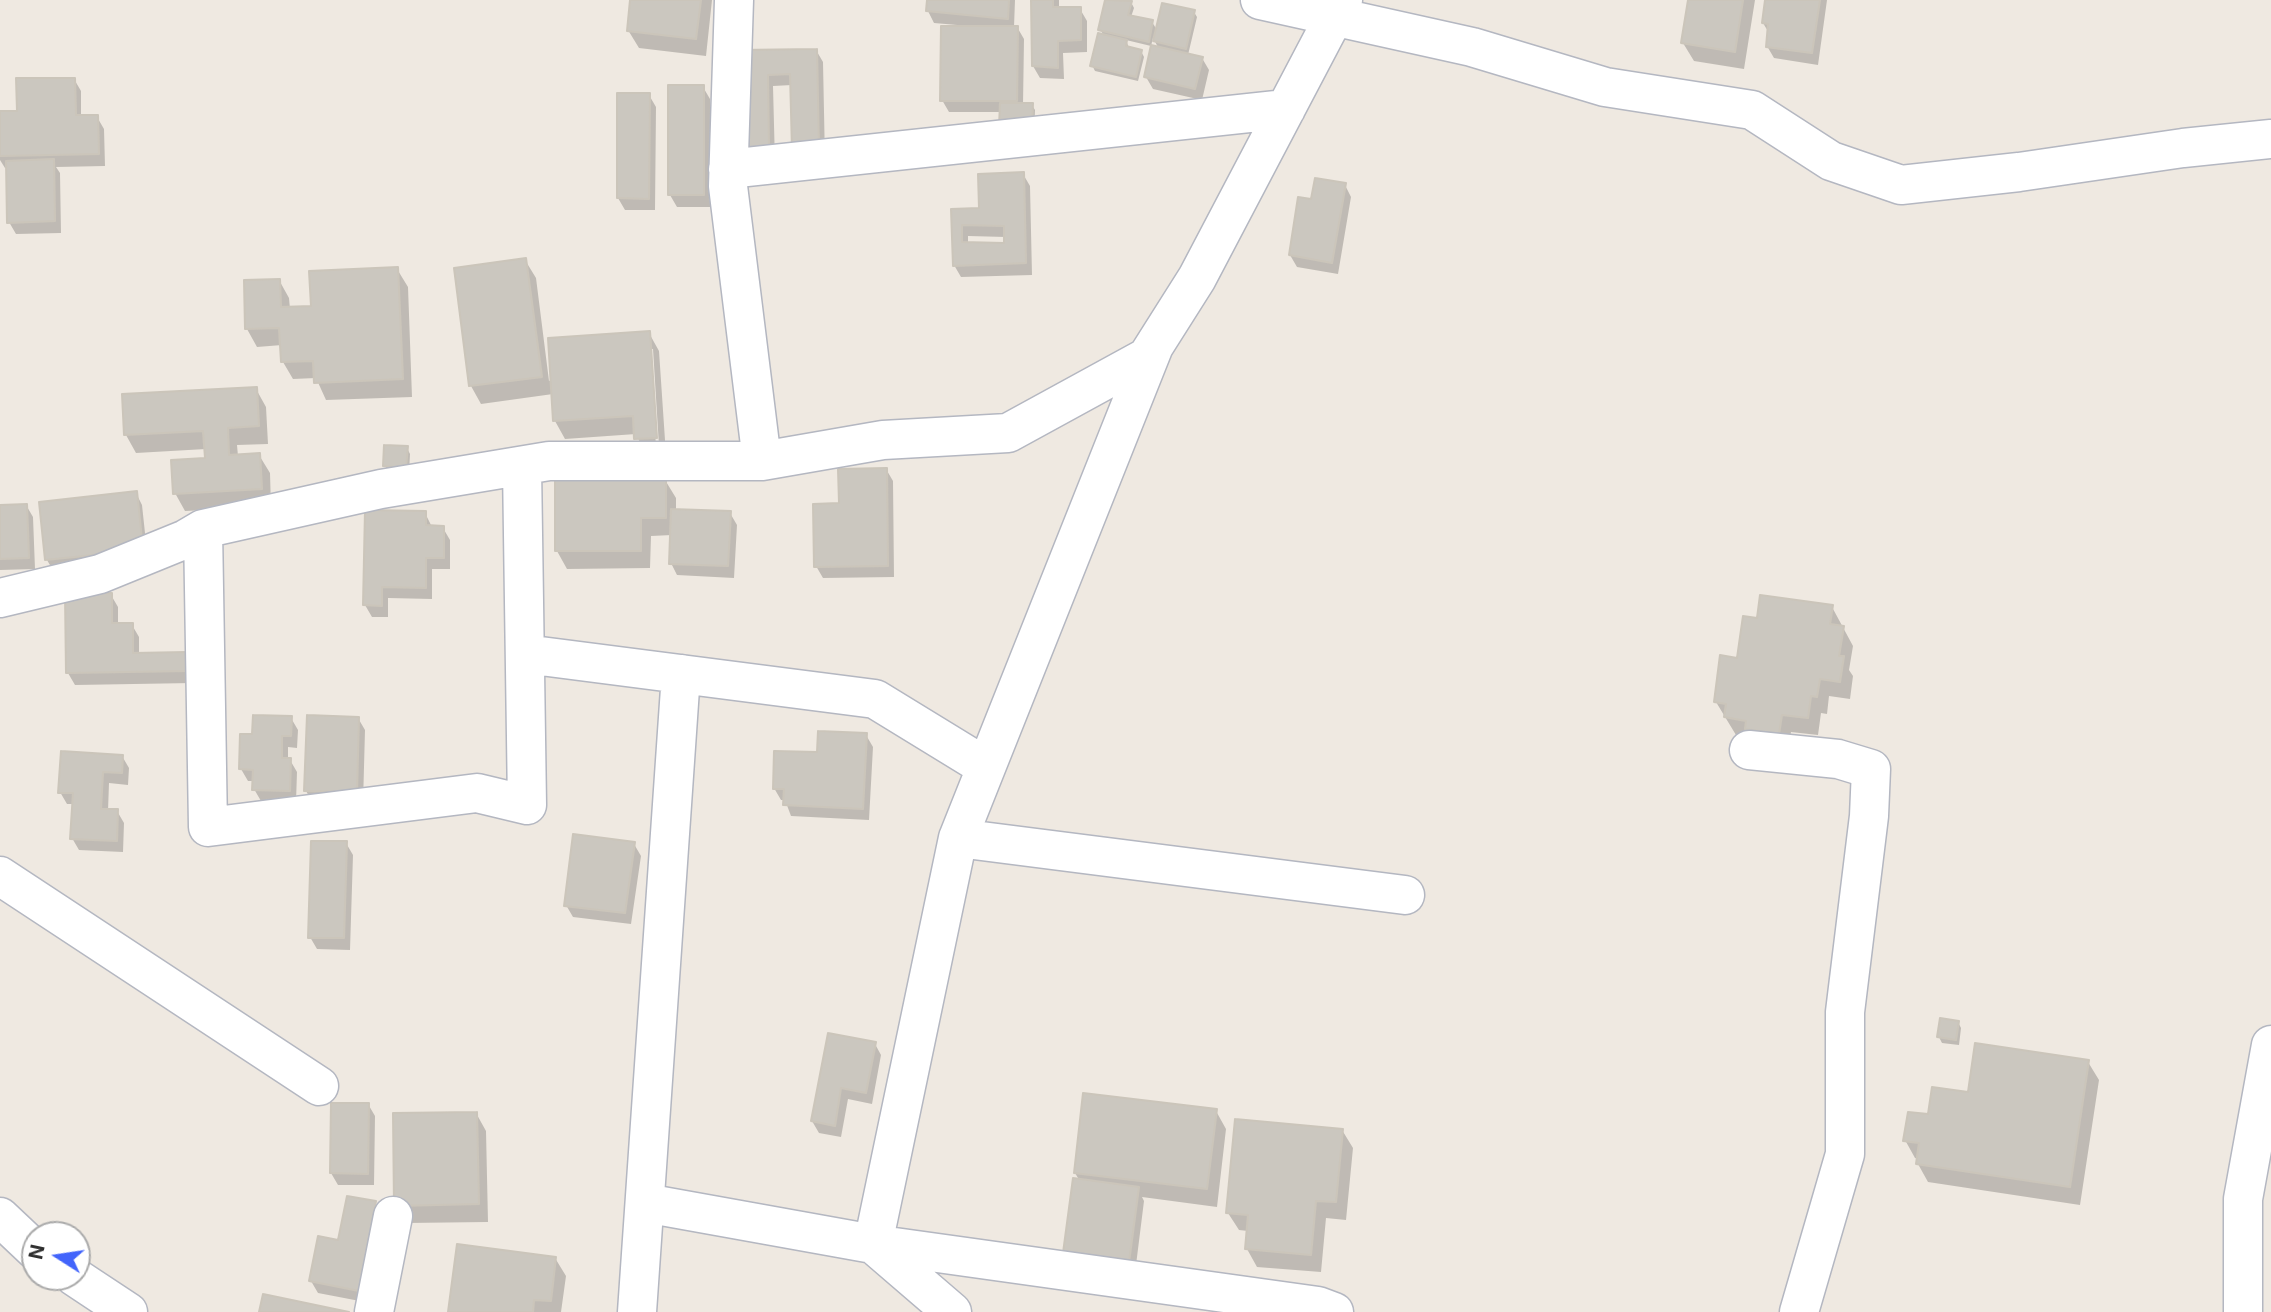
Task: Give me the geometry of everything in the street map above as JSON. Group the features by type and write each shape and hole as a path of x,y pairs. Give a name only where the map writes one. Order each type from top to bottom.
{"street":[{"path":"734,0 728,186 762,461"},
{"path":"1260,0 1338,9 1605,87 1752,110 1831,161 1902,185 2271,139"},
{"path":"0,598 100,574 186,539 203,529 381,489 549,461 762,461 883,440 1008,433 1147,357 1197,278 1338,9"},
{"path":"728,169 1286,109"},
{"path":"873,1244 958,838 1154,346"},
{"path":"203,529 208,827 477,793 527,805 523,466"},
{"path":"525,653 875,699 986,766"},
{"path":"637,1312 681,674"},
{"path":"1749,750 1838,759 1871,769 1869,816 1844,1012 1844,1154 1799,1312"},
{"path":"958,838 1405,895"},
{"path":"0,876 319,1086"},
{"path":"2243,1312 2243,1199 2271,1045"},
{"path":"645,1203 873,1244 1318,1306 1334,1312"},
{"path":"374,1312 393,1216"},
{"path":"0,1217 21,1237"},
{"path":"873,1244 952,1312"},
{"path":"91,1288 128,1312"}],"building":[{"path":"630,0 701,0 696,39 627,31"},
{"path":"927,0 1009,0 1008,19 926,11"},
{"path":"1031,0 1053,0 1053,7 1081,7 1081,40 1058,41 1058,68 1032,66"},
{"path":"1105,0 1132,1 1128,15 1153,20 1149,42 1098,30"},
{"path":"1688,0 1743,0 1735,52 1681,43"},
{"path":"1765,0 1820,0 1812,53 1766,47 1768,24 1762,23"},
{"path":"1162,3 1195,10 1186,49 1153,41"},
{"path":"941,26 1018,26 1017,101 940,101"},
{"path":"1098,33 1127,40 1126,46 1142,50 1136,77 1090,66"},
{"path":"1151,45 1203,57 1195,89 1144,77"},
{"path":"817,49 819,150 792,150 790,74 768,75 769,151 739,152 738,50"},
{"path":"16,78 75,78 76,115 98,115 99,154 0,156 0,111 17,111"},
{"path":"668,85 704,85 704,195 668,195"},
{"path":"617,93 650,93 649,199 617,198"},
{"path":"1000,103 1033,103 1032,128 999,127"},
{"path":"54,159 55,221 7,223 6,161"},
{"path":"1024,172 1026,263 953,266 951,209 979,208 978,174","holes":["962,225 1004,226 1004,243 962,242"]},
{"path":"1315,178 1346,183 1332,263 1289,255 1298,197 1311,199"},
{"path":"526,258 542,377 469,386 454,268"},
{"path":"398,267 403,379 314,383 313,361 281,362 279,328 245,329 244,280 280,279 281,307 311,306 309,271"},
{"path":"650,331 657,438 634,439 633,416 553,421 548,338"},
{"path":"257,387 259,426 228,428 229,455 260,453 262,489 173,494 171,460 205,458 203,431 124,435 122,394"},
{"path":"384,445 408,446 406,468 383,466"},
{"path":"887,468 888,566 814,567 813,504 839,503 838,469"},
{"path":"555,478 666,478 666,518 641,518 641,551 555,551"},
{"path":"137,491 143,550 45,560 39,502"},
{"path":"27,504 29,558 0,559 0,505"},
{"path":"671,509 731,511 728,566 669,564"},
{"path":"365,510 426,511 426,525 444,526 444,558 426,558 426,588 382,587 382,606 363,605"},
{"path":"112,593 112,623 133,623 133,653 187,652 187,671 66,673 65,594"},
{"path":"1760,595 1833,605 1830,624 1844,626 1839,656 1844,656 1840,682 1820,679 1817,697 1811,696 1808,718 1782,715 1779,734 1745,729 1746,721 1724,717 1726,704 1714,702 1720,655 1737,658 1743,616 1757,618"},
{"path":"253,715 292,716 291,736 282,736 282,758 291,758 290,791 252,790 253,770 239,769 240,734 252,734"},
{"path":"307,715 359,717 357,792 304,791"},
{"path":"818,731 867,733 863,809 783,805 784,789 773,789 774,751 817,752"},
{"path":"61,751 123,755 122,773 103,772 101,809 118,809 117,841 70,839 73,793 58,793"},
{"path":"573,834 635,842 625,913 564,906"},
{"path":"311,841 347,841 344,938 308,938"},
{"path":"1940,1018 1959,1021 1956,1040 1937,1037"},
{"path":"828,1033 876,1042 866,1093 841,1088 835,1126 811,1121"},
{"path":"1975,1043 2089,1060 2070,1187 1916,1164 1919,1143 1903,1141 1908,1112 1928,1114 1932,1087 1968,1092"},
{"path":"1083,1093 1217,1109 1207,1189 1074,1173"},
{"path":"331,1103 369,1103 368,1174 330,1173"},
{"path":"477,1112 479,1204 394,1206 393,1113"},
{"path":"1235,1119 1343,1129 1336,1202 1316,1201 1311,1255 1245,1249 1248,1215 1226,1213"},
{"path":"1073,1178 1139,1187 1129,1262 1063,1253"},
{"path":"347,1196 376,1201 359,1291 309,1281 318,1236 338,1240"},
{"path":"457,1244 556,1257 551,1301 534,1300 533,1312 448,1312"},
{"path":"263,1294 349,1312 259,1312"}]}
